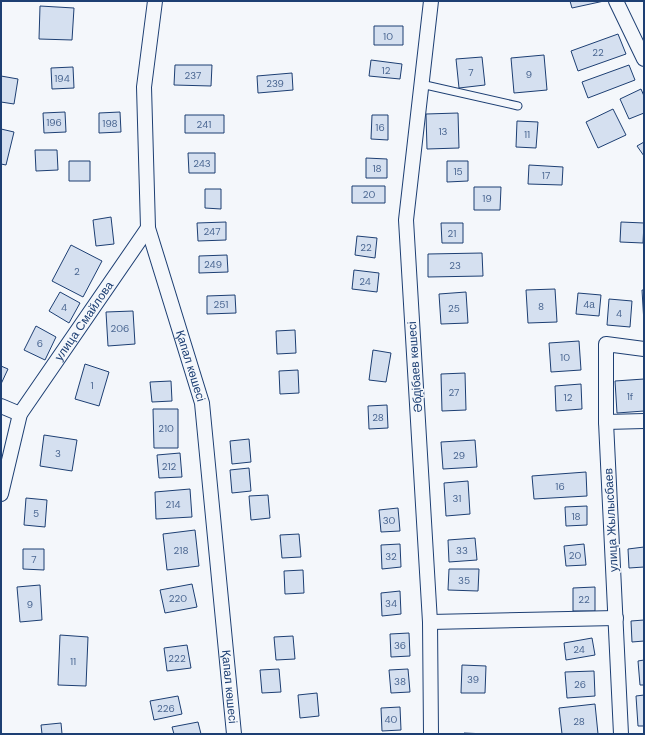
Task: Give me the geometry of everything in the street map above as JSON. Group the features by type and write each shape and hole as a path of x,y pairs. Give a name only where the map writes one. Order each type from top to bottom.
{"street":[{"name":"Қапал көшесі","path":"156,1 144,87 148,228 202,403 234,734"},
{"name":"Әбдібаев көшесі","path":"431,1 406,220 430,622 431,734"},
{"path":"616,1 644,59"},
{"name":"улица Смайлова","path":"1,494 20,414 148,228"},
{"name":"улица Жылысбаев","path":"621,734 606,422 606,344 644,349"},
{"path":"1,406 20,414"},
{"path":"606,422 644,421"},
{"path":"430,622 616,618"}],"lane":[{"path":"422,84 518,106"}],"building":[{"path":"570,1 604,1 572,8"},
{"path":"40,6 74,8 72,40 39,39"},
{"path":"374,26 403,26 403,45 374,45"},
{"path":"618,34 626,54 578,71 571,51"},
{"path":"544,55 547,90 514,93 511,58"},
{"path":"482,57 485,85 459,88 456,59"},
{"path":"371,60 402,64 400,79 369,76"},
{"path":"175,65 212,65 211,86 174,85"},
{"path":"629,65 635,80 588,98 582,82"},
{"path":"73,67 74,88 52,89 51,68"},
{"path":"292,73 293,90 258,93 257,76"},
{"path":"1,76 18,79 14,104 1,102"},
{"path":"641,89 644,96 644,113 629,119 620,99"},
{"path":"613,109 626,135 598,148 586,122"},
{"path":"65,112 66,132 44,133 43,113"},
{"path":"120,112 121,132 99,133 99,113"},
{"path":"458,113 459,148 427,149 426,114"},
{"path":"185,115 224,115 224,133 185,133"},
{"path":"372,115 388,115 388,140 371,139"},
{"path":"517,121 538,122 536,148 516,147"},
{"path":"1,129 14,132 6,165 1,164"},
{"path":"644,142 644,156 637,146"},
{"path":"35,150 57,150 58,170 36,171"},
{"path":"188,153 215,153 215,173 189,173"},
{"path":"366,158 387,159 387,178 366,178"},
{"path":"69,161 90,161 90,181 69,181"},
{"path":"447,161 468,161 468,181 447,182"},
{"path":"529,165 563,167 562,185 528,184"},
{"path":"352,186 385,186 385,203 352,203"},
{"path":"474,187 501,187 500,210 474,210"},
{"path":"205,189 221,189 221,209 205,208"},
{"path":"111,217 114,244 96,246 93,220"},
{"path":"226,222 226,240 198,241 197,223"},
{"path":"621,222 644,223 643,243 620,242"},
{"path":"441,223 463,223 463,243 442,243"},
{"path":"357,236 377,238 375,258 355,255"},
{"path":"71,245 102,261 83,297 52,281"},
{"path":"482,253 483,276 428,277 428,254"},
{"path":"227,255 228,272 199,273 199,256"},
{"path":"354,270 379,273 377,292 352,289"},
{"path":"555,289 557,322 528,323 526,290"},
{"path":"642,290 644,290 644,323"},
{"path":"60,292 80,303 69,323 49,311"},
{"path":"466,292 468,323 441,324 439,294"},
{"path":"578,293 601,295 599,316 576,314"},
{"path":"235,295 236,313 207,314 207,296"},
{"path":"609,299 632,301 630,327 607,325"},
{"path":"133,311 135,344 108,346 106,312"},
{"path":"36,326 56,337 45,360 24,350"},
{"path":"295,330 296,353 277,354 276,331"},
{"path":"579,341 581,370 551,372 549,343"},
{"path":"373,350 391,353 386,382 369,380"},
{"path":"85,364 109,372 99,406 75,399"},
{"path":"1,366 8,369 1,384"},
{"path":"298,370 299,393 280,394 279,371"},
{"path":"465,373 466,410 442,411 441,374"},
{"path":"644,379 644,411 617,413 615,381"},
{"path":"171,381 172,401 152,402 150,382"},
{"path":"581,384 582,409 556,411 555,386"},
{"path":"387,405 388,428 369,429 368,406"},
{"path":"153,409 178,409 178,448 154,448"},
{"path":"44,435 77,440 72,471 40,466"},
{"path":"249,439 251,462 232,464 230,441"},
{"path":"475,440 477,467 443,469 441,442"},
{"path":"180,453 182,477 159,478 157,455"},
{"path":"249,468 251,491 232,493 230,470"},
{"path":"586,472 587,496 534,499 532,476"},
{"path":"468,481 470,514 446,516 444,483"},
{"path":"190,489 192,517 156,519 155,492"},
{"path":"268,495 270,518 251,520 249,496"},
{"path":"26,498 47,500 45,527 24,525"},
{"path":"587,506 587,525 566,526 565,507"},
{"path":"398,508 400,531 381,532 379,510"},
{"path":"195,530 199,566 167,570 163,534"},
{"path":"299,534 301,557 282,558 280,535"},
{"path":"475,538 477,560 449,562 448,540"},
{"path":"400,544 401,567 382,569 381,545"},
{"path":"584,544 586,565 566,566 564,546"},
{"path":"644,547 644,567 629,568 628,549"},
{"path":"23,549 44,549 44,570 23,569"},
{"path":"449,569 479,569 478,591 448,590"},
{"path":"303,570 304,593 285,594 284,571"},
{"path":"192,584 197,607 165,613 160,590"},
{"path":"40,585 42,620 20,622 17,587"},
{"path":"595,587 595,611 573,611 573,588"},
{"path":"400,591 401,614 382,616 381,593"},
{"path":"644,620 644,641 632,642 631,621"},
{"path":"409,633 410,656 391,657 390,634"},
{"path":"60,635 88,637 86,686 58,685"},
{"path":"293,636 295,659 276,660 274,637"},
{"path":"592,638 595,655 566,660 564,643"},
{"path":"187,645 191,668 167,671 164,648"},
{"path":"644,660 644,685 640,685 638,661"},
{"path":"462,665 486,666 485,693 461,693"},
{"path":"279,669 281,692 262,693 260,670"},
{"path":"408,669 410,692 391,693 389,670"},
{"path":"594,671 595,696 567,698 565,672"},
{"path":"317,693 319,716 300,718 298,695"},
{"path":"644,695 644,726 638,726 636,696"},
{"path":"178,696 182,714 154,720 150,701"},
{"path":"595,704 598,734 562,734 559,708"},
{"path":"400,707 401,730 382,731 381,708"},
{"path":"198,722 201,734 174,734 172,727"},
{"path":"61,723 62,734 42,734 41,725"},
{"path":"464,733 487,734 464,734"}]}
